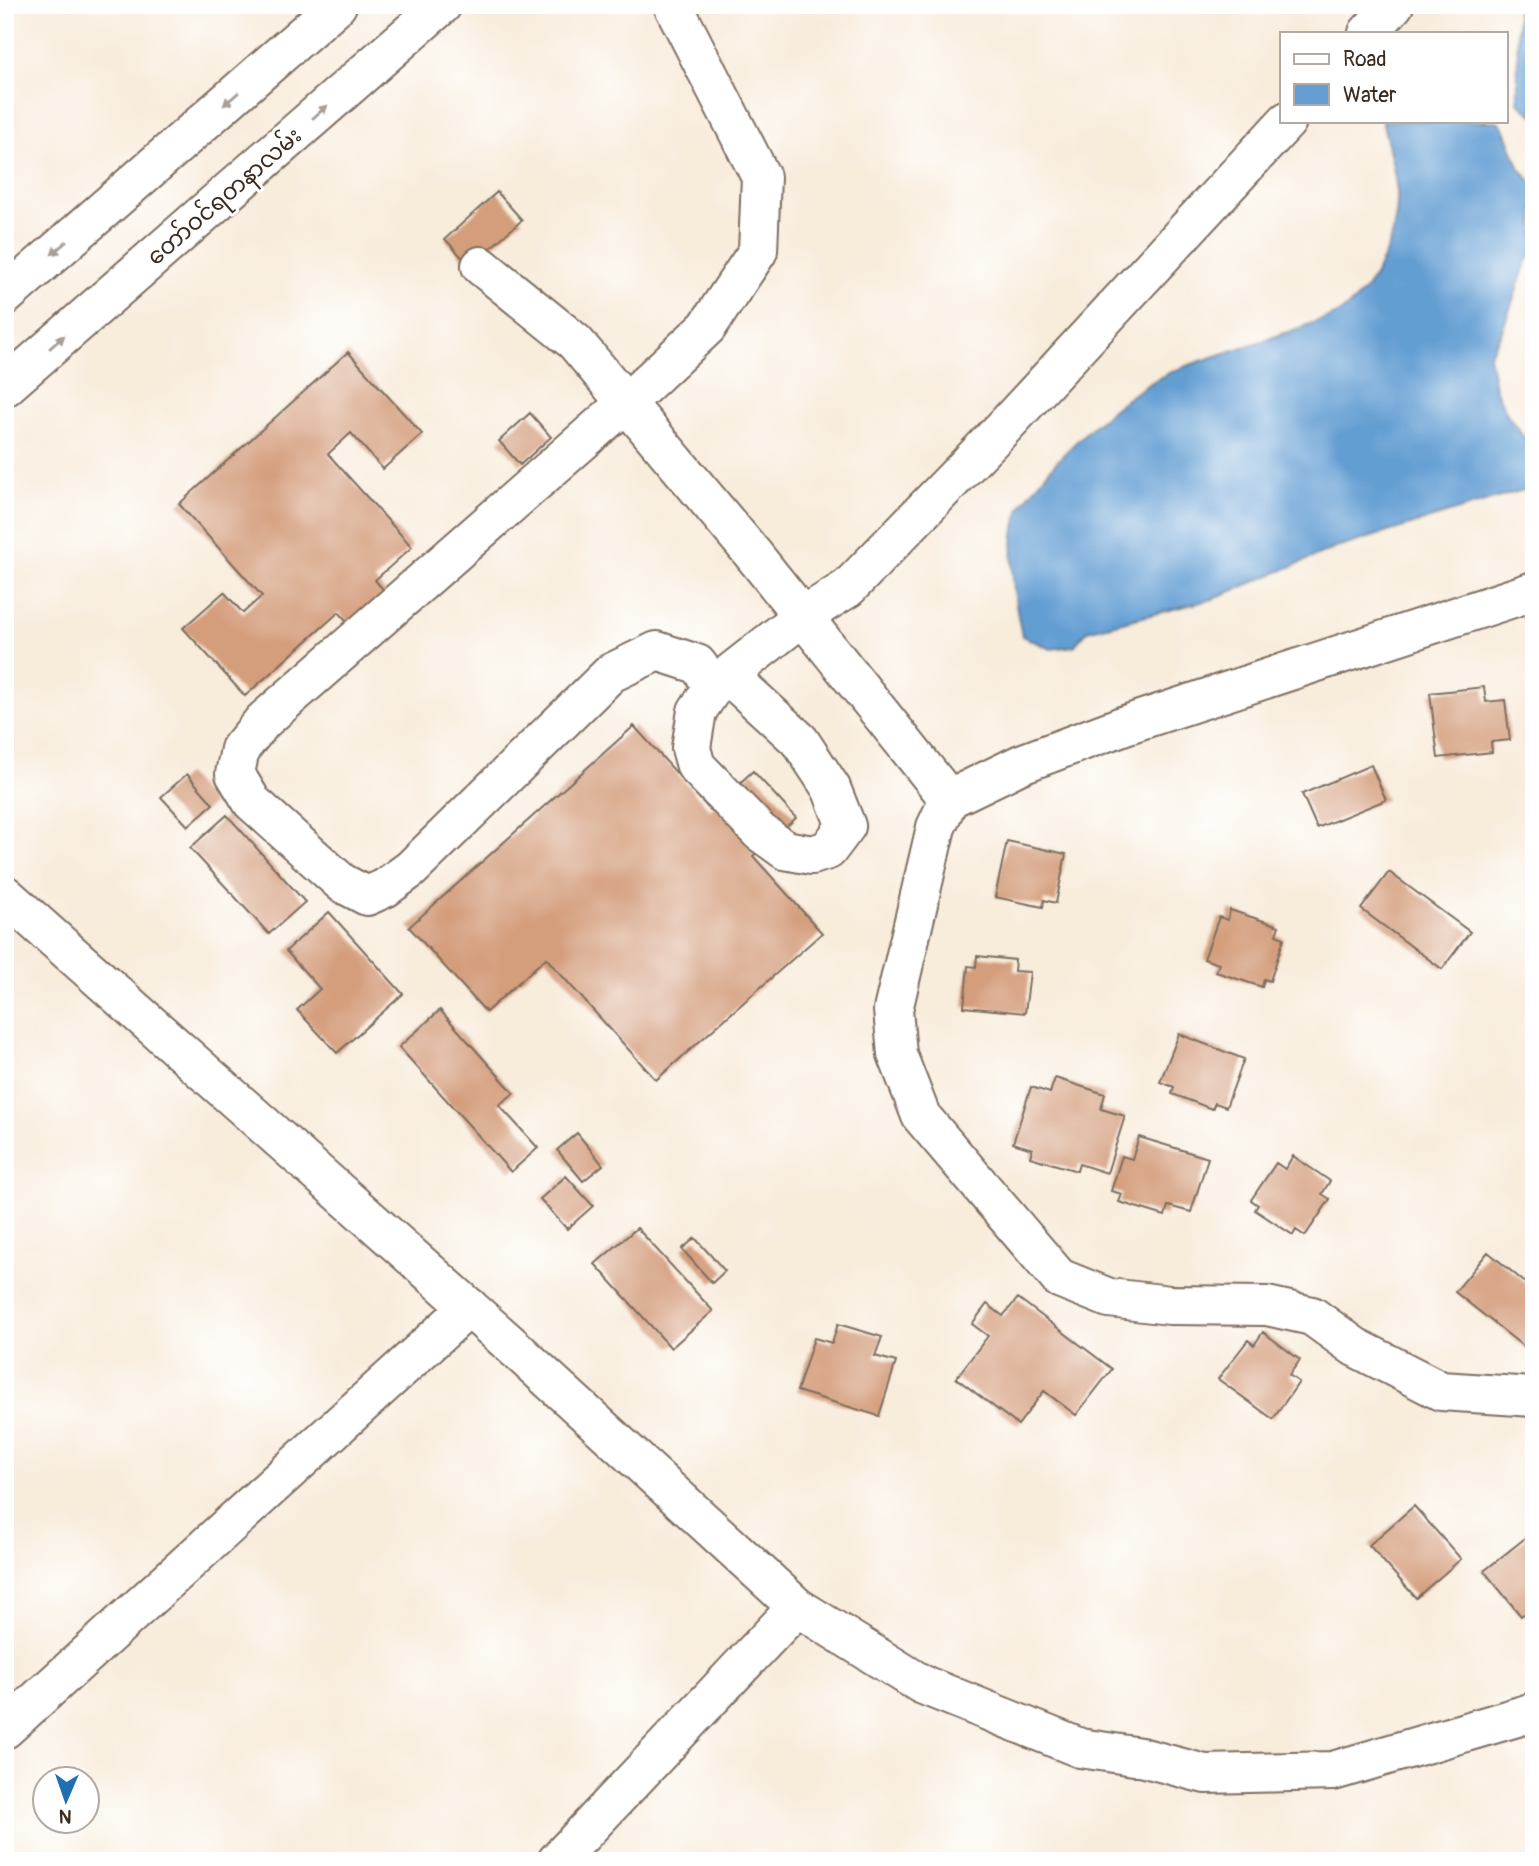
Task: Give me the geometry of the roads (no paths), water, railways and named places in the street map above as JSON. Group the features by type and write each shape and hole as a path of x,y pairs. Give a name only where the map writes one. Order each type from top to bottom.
{"street":[{"path":"5,296 337,5"},
{"name":"တော်ဝင်ရတနာလမ်း","path":"5,387 442,5"},
{"path":"673,5 761,177 758,251 707,327 626,403 263,721 240,750 235,774 252,802 342,883 367,896 385,888 411,869 611,673 657,651 697,664 721,680 803,616 848,588 1004,427 1286,122"},
{"path":"1369,32 1394,5"},
{"path":"481,266 575,342 803,616 949,799"},
{"path":"1534,591 1125,725 1021,764 949,799 936,827 893,1010 897,1054 921,1116 1059,1278 1109,1298 1170,1305 1267,1306 1312,1316 1355,1347 1441,1391 1534,1397"},
{"path":"5,894 469,1307 797,1607 921,1684 1080,1748 1141,1757 1206,1774 1333,1771 1534,1712"},
{"path":"5,1729 469,1307"},
{"path":"557,1861 797,1607"}],"water":[{"path":"1517,5 1534,5 1534,116 1518,102"},
{"path":"1382,122 1499,122 1505,130 1520,169 1534,184 1534,252 1526,263 1501,334 1489,355 1495,388 1507,414 1534,451 1533,487 1336,548 1213,599 1087,631 1074,646 1051,649 1022,636 1012,558 1015,526 1024,502 1082,436 1144,387 1184,367 1336,315 1356,300 1376,273 1394,225 1397,193"}]}
